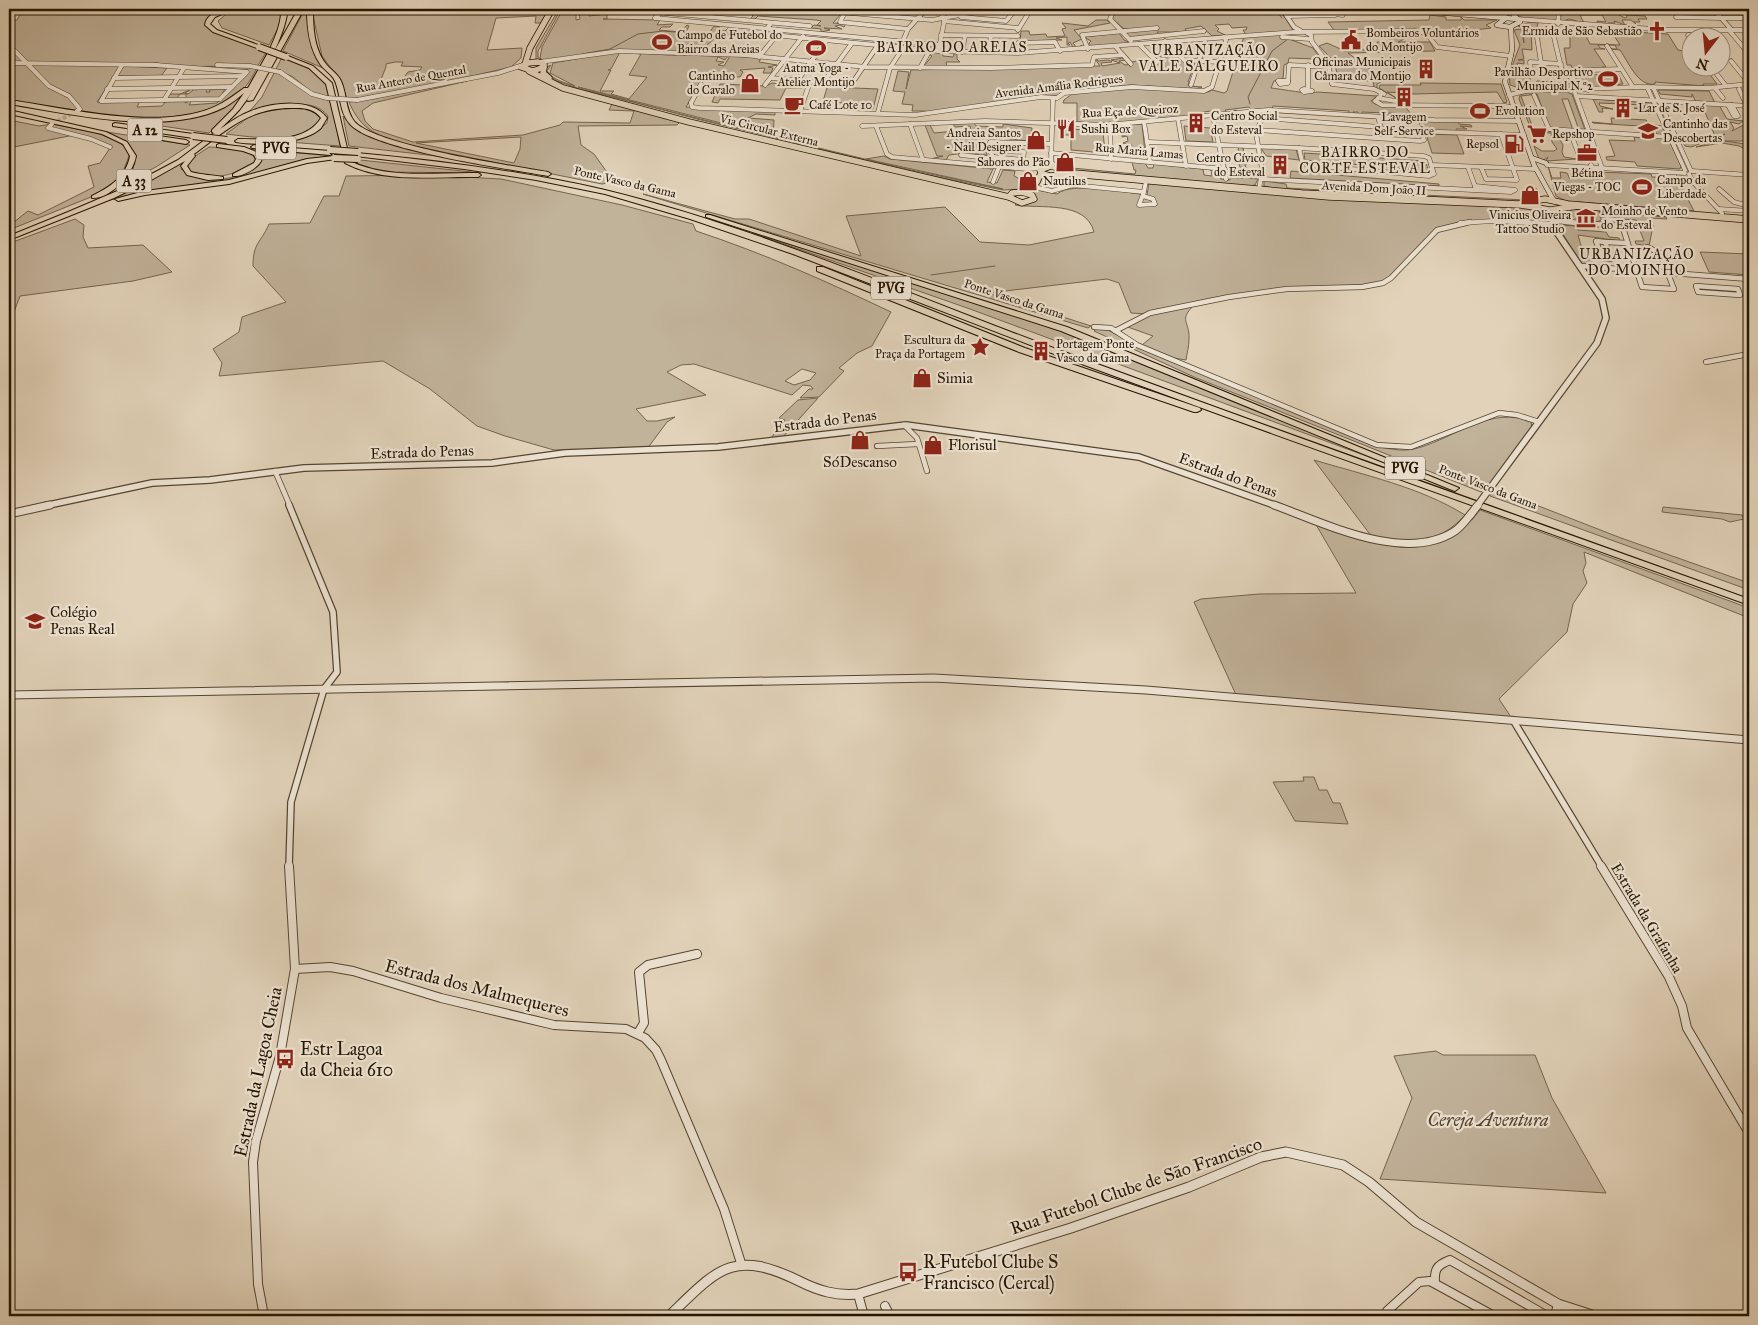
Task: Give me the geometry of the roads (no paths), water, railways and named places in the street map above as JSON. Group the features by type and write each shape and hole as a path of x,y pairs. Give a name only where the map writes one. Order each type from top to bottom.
{"highway":[{"path":"231,9 210,18 207,24 215,31 260,46"},
{"path":"239,9 218,16 213,24 220,30 315,66 329,75 339,86"},
{"path":"274,9 284,14 281,29"},
{"name":"A 33","path":"9,233 116,190 167,164 196,146 238,108 294,9"},
{"name":"A 33","path":"9,238 144,181 204,146 246,108 261,85 301,9"},
{"path":"310,9 316,51 324,65 338,80 345,112 354,125 371,136 402,145 573,179 667,204"},
{"path":"287,56 311,67 329,83 347,162 354,168 385,174 483,175 546,185 642,205"},
{"path":"9,103 107,118 134,120 165,119 205,111 232,100 245,90 260,70"},
{"name":"A 12","path":"9,103 189,140"},
{"path":"221,132 247,115 277,106 317,110 324,118 317,128 298,136 270,141 222,143"},
{"path":"9,111 104,133 125,143 133,156 130,169 126,175 105,191 9,233"},
{"name":"A 12","path":"9,111 122,132 189,140"},
{"path":"122,132 222,143 252,151 259,159 257,164 234,176 208,178 189,174 184,166 204,146"},
{"name":"PVG","path":"238,141 332,153"},
{"name":"PVG","path":"222,143 332,153"},
{"path":"53,221 130,196 229,182 332,153 358,155 522,179 674,213"},
{"name":"Ponte Vasco da Gama","path":"358,155 450,162 528,173 667,204 1064,328 1425,477 1749,597"},
{"name":"Ponte Vasco da Gama","path":"358,155 459,166 554,182 640,201 868,279 1046,348 1749,602"}],"main road":[{"path":"545,67 528,70 521,67 528,59 530,48 552,9"},
{"path":"545,67 533,57 534,48 557,9"},
{"path":"1400,9 1492,17 1507,16 1518,20 1511,27 1502,27"},
{"path":"1507,16 1497,24 1511,33"},
{"path":"1511,27 1513,46 1505,74 1506,85 1539,178 1543,194 1538,204"},
{"path":"524,64 538,62"},
{"name":"Via Circular Externa","path":"545,67 543,73 556,82 600,96 906,172 1016,192"},
{"name":"Via Circular Externa","path":"528,70 563,88 689,122 1009,197 1014,202 1026,202 1034,199 1032,194"},
{"path":"1532,158 1546,164"},
{"path":"1536,168 1546,164"},
{"path":"1009,197 1016,192 1029,189 1041,178 1042,170"},
{"path":"1042,170 1057,172"},
{"path":"1042,170 1057,172"},
{"path":"1016,192 1032,194 1031,190 1034,187 1045,178 1057,172"},
{"name":"Avenida Dom João II","path":"1057,172 1329,197 1538,204"},
{"name":"Avenida Dom João II","path":"1057,172 1259,190 1538,204"},
{"path":"1539,178 1549,197 1556,205"},
{"path":"1538,204 1749,220"},
{"path":"1538,204 1556,205"}],"street":[{"path":"664,9 655,18 939,45"},
{"path":"804,9 846,11"},
{"path":"824,9 934,20 993,9"},
{"path":"895,9 925,10"},
{"path":"938,51 943,19 947,9"},
{"path":"943,19 983,9"},
{"path":"954,17 1006,21 1016,9"},
{"path":"1018,52 1018,28 1031,9"},
{"path":"1108,9 1114,9 1110,19 1121,31 1157,62"},
{"path":"1282,9 1294,27 1312,36 1310,39 1314,46 1324,55 1330,67 1330,82 1332,84 1374,89 1393,101"},
{"path":"1287,16 1336,14 1335,9"},
{"path":"1479,9 1507,16"},
{"path":"1558,24 1559,9"},
{"path":"1649,9 1653,12"},
{"path":"1713,9 1729,28"},
{"path":"878,112 890,68 902,48 902,42 908,29 925,10"},
{"path":"576,11 660,12 810,26"},
{"path":"846,11 839,21 908,29"},
{"path":"1676,17 1749,18"},
{"path":"1738,18 1749,30"},
{"path":"918,19 943,19 1018,28"},
{"path":"1518,20 1558,24 1680,30"},
{"path":"765,85 815,21"},
{"path":"771,23 763,34 962,52 1060,51 1165,41 1292,33 1420,31 1426,33 1437,47 1511,56"},
{"path":"1129,39 1204,31 1200,27"},
{"path":"1294,27 1290,36 1314,46"},
{"path":"1088,48 1082,37 1085,34 1157,28"},
{"path":"1730,29 1749,30"},
{"path":"1730,29 1749,54"},
{"path":"1543,75 1536,31 1553,33 1562,71 1588,90"},
{"path":"941,35 1018,36"},
{"path":"759,57 776,36"},
{"path":"962,52 965,36"},
{"path":"988,52 991,36"},
{"path":"1255,36 1310,39"},
{"path":"845,42 849,37"},
{"name":"Avenida Amália Rodrigues","path":"800,110 926,114 1035,98 1059,98 1064,93 1108,88 1150,87 1194,91 1209,89 1224,37"},
{"path":"798,81 826,40"},
{"path":"1165,41 1187,61 1217,62"},
{"path":"1018,43 1055,42 1060,51"},
{"path":"1191,85 1205,42"},
{"path":"823,83 852,43"},
{"path":"9,45 49,86 75,101 80,109 77,111"},
{"path":"771,78 848,86 878,45"},
{"path":"1115,46 1131,64"},
{"path":"1607,46 1633,87"},
{"path":"920,68 930,50"},
{"path":"538,62 556,61 612,51 759,57 890,68 1090,66 1094,64 1092,59 1094,57 1123,55"},
{"path":"545,67 556,61"},
{"path":"1509,95 1526,91 1574,91 1633,87 1739,87 1749,83 1731,61"},
{"path":"9,63 27,62 155,66 246,71 220,99 101,101 122,65"},
{"path":"1531,72 1530,62 1561,64"},
{"path":"498,73 524,64"},
{"path":"1288,81 1288,65 1330,67"},
{"path":"1308,65 1308,89"},
{"name":"Rua Antero de Quental","path":"155,66 250,66 280,72 312,94 327,98 357,100 498,73"},
{"path":"164,100 184,68"},
{"path":"1562,71 1621,69"},
{"path":"498,73 528,70"},
{"path":"114,78 242,76"},
{"path":"1720,78 1726,86"},
{"path":"800,110 810,82"},
{"name":"Avenida Amália Rodrigues","path":"701,84 690,106 926,114"},
{"path":"1506,85 1526,91"},
{"path":"107,89 232,87"},
{"path":"1647,87 1676,150 1689,172"},
{"path":"1653,87 1692,181 1721,211 1749,211"},
{"path":"1576,96 1748,106 1739,87"},
{"path":"1715,88 1723,98"},
{"path":"1574,91 1602,167"},
{"path":"1381,92 1375,100 1377,104 1393,101"},
{"path":"1534,95 1548,129 1670,137"},
{"path":"1378,98 1393,101 1513,105"},
{"path":"1052,99 1051,162 1057,172"},
{"path":"1259,190 1262,165 1257,144 1257,130 1265,110"},
{"name":"Rua Eça de Queiroz","path":"862,126 985,121 1110,124 1265,110 1378,117 1519,121"},
{"path":"1251,112 1263,117 1380,126 1386,130 1524,134"},
{"path":"926,114 930,123"},
{"path":"1213,116 1226,179"},
{"path":"1378,117 1380,126"},
{"path":"1178,119 1186,166"},
{"path":"1144,122 1150,162"},
{"path":"52,124 48,128 90,139 110,148"},
{"path":"910,124 923,160"},
{"path":"1110,124 1111,159"},
{"path":"876,126 889,156 1042,170 1051,162"},
{"path":"1257,130 1420,142 1424,140 1422,132"},
{"path":"1570,131 1578,153"},
{"path":"1481,167 1486,179 1516,180 1501,134"},
{"path":"999,166 990,150 990,142 1051,144"},
{"path":"1148,142 1257,144 1299,147 1424,156 1429,158 1434,174 1430,176 1310,165 1303,163 1299,147"},
{"path":"961,156 1023,160 1024,152 990,150"},
{"name":"Rua Maria Lamas","path":"1051,153 1225,169"},
{"path":"1546,164 1749,176"},
{"path":"1431,165 1536,168"},
{"path":"993,182 999,166"},
{"path":"1574,175 1595,176 1592,166"},
{"path":"1468,167 1476,188"},
{"path":"1261,179 1515,191 1510,188"},
{"path":"1034,187 1052,191 1074,185 1143,194 1146,181"},
{"path":"1719,189 1734,202 1749,206"},
{"name":"Estrada do Penas","path":"9,514 130,487 210,480 304,468 492,463 565,453 718,446 904,425 929,426 1128,455 1164,465 1346,531 1386,542 1419,543 1440,539 1457,530 1471,514 1597,343 1606,318 1602,299 1552,221 1538,204"},
{"path":"1552,221 1556,205"},
{"path":"1115,331 1150,313 1229,297 1287,289 1362,287 1383,283 1391,278 1437,230 1445,226 1468,222 1552,221 1622,226 1642,287 1674,289 1660,252 1647,247"},
{"path":"1605,242 1611,258 1602,258 1596,241 1627,243"},
{"path":"1581,266 1749,279"},
{"path":"1712,276 1717,288"},
{"path":"1696,286 1717,288 1738,289 1740,295 1698,292 1696,286"},
{"path":"1094,327 1108,325 1137,345 1377,445 1410,448 1499,413 1517,415 1539,422"},
{"path":"1706,362 1749,354"},
{"path":"904,425 917,438 927,470"},
{"path":"877,446 918,444"},
{"name":"Estrada da Lagoa Cheia","path":"264,1316 258,1284 253,1162 256,1141 280,1056 295,969 288,846 291,802 324,689 337,672 334,612 275,471"},
{"path":"9,695 934,678 1146,690 1749,740"},
{"name":"Estrada da Grafanha","path":"1513,720 1669,977 1680,1000 1687,1028 1749,1133"},
{"path":"669,1316 710,1278 724,1268 741,1262 724,1209 661,1060 651,1044 638,1033 644,1023 639,972 648,965 697,954"},
{"name":"Estrada dos Malmequeres","path":"295,969 339,969 441,998 554,1025 617,1027 638,1033"},
{"name":"Rua Futebol Clube de São Francisco","path":"741,1262 764,1265 830,1294 858,1294 1080,1225 1189,1188 1261,1156 1286,1152 1330,1161 1353,1171 1416,1222 1558,1304 1580,1314 1595,1316"},
{"path":"1435,1283 1434,1272 1439,1264 1450,1260 1547,1316"},
{"path":"1386,1316 1387,1311 1419,1282 1430,1281 1494,1316"},
{"path":"858,1294 864,1316"},
{"path":"1555,1316 1558,1304"},
{"path":"885,1306 890,1316"}],"waterway":[{"path":"1275,9 1282,18"},
{"path":"582,54 610,49 638,34 663,31 700,34"},
{"path":"1250,104 1248,97 1272,51 1288,39"},
{"path":"931,275 995,266"}],"tunnel":[{"path":"52,124 77,111"}],"place":[{"name":"Ermida de São Sebastião","path":"1657,31"},
{"name":"Bombeiros Voluntários do Montijo","path":"1351,40"},
{"name":"Campo de Futebol do Bairro das Areias","path":"662,42"},
{"name":"Aatma Yoga - Atelier Montijo","path":"816,48"},
{"name":"Oficinas Municipais Câmara do Montijo","path":"1426,69"},
{"name":"Pavilhão Desportivo Municipal N.º2","path":"1608,79"},
{"name":"Cantinho do Cavalo","path":"750,83"},
{"name":"Lavagem Self-Service","path":"1404,97"},
{"name":"Café Lote 10","path":"794,105"},
{"name":"Lar de S. José","path":"1623,108"},
{"name":"Evolution","path":"1480,111"},
{"name":"Centro Social do Esteval","path":"1196,123"},
{"name":"Sushi Box","path":"1066,129"},
{"name":"Cantinho das Descobertas","path":"1648,131"},
{"name":"Repshop","path":"1537,134"},
{"name":"Andreia Santos - Nail Designer","path":"1036,140"},
{"name":"Repsol","path":"1514,144"},
{"name":"Bétina Viegas - TOC","path":"1587,153"},
{"name":"Sabores do Pão","path":"1065,162"},
{"name":"Centro Cívico do Esteval","path":"1280,165"},
{"name":"Nautilus","path":"1028,181"},
{"name":"Campo da Liberdade","path":"1642,187"},
{"name":"Vinicius Oliveira Tattoo Studio","path":"1530,195"},
{"name":"Moinho de Vento do Esteval","path":"1586,218"},
{"name":"Escultura da Praça da Portagem","path":"980,347"},
{"name":"Portagem Ponte Vasco da Gama","path":"1041,351"},
{"name":"Simia","path":"922,378"},
{"name":"SóDescanso","path":"860,440"},
{"name":"Florisul","path":"933,445"},
{"name":"Colégio Penas Real","path":"35,621"},
{"name":"Estr Lagoa da Cheia 610","path":"285,1059"},
{"name":"R Futebol Clube S Francisco (Cercal)","path":"908,1272"}],"district":[{"name":"BAIRRO DO AREIAS","path":"952,47"},
{"name":"URBANIZAÇÃO VALE SALGUEIRO","path":"1209,58"},
{"name":"BAIRRO DO CORTE ESTEVAL","path":"1365,160"},
{"name":"URBANIZAÇÃO DO MOINHO","path":"1637,262"}],"park label":[{"name":"Cereja Aventura","path":"1488,1120"}]}
